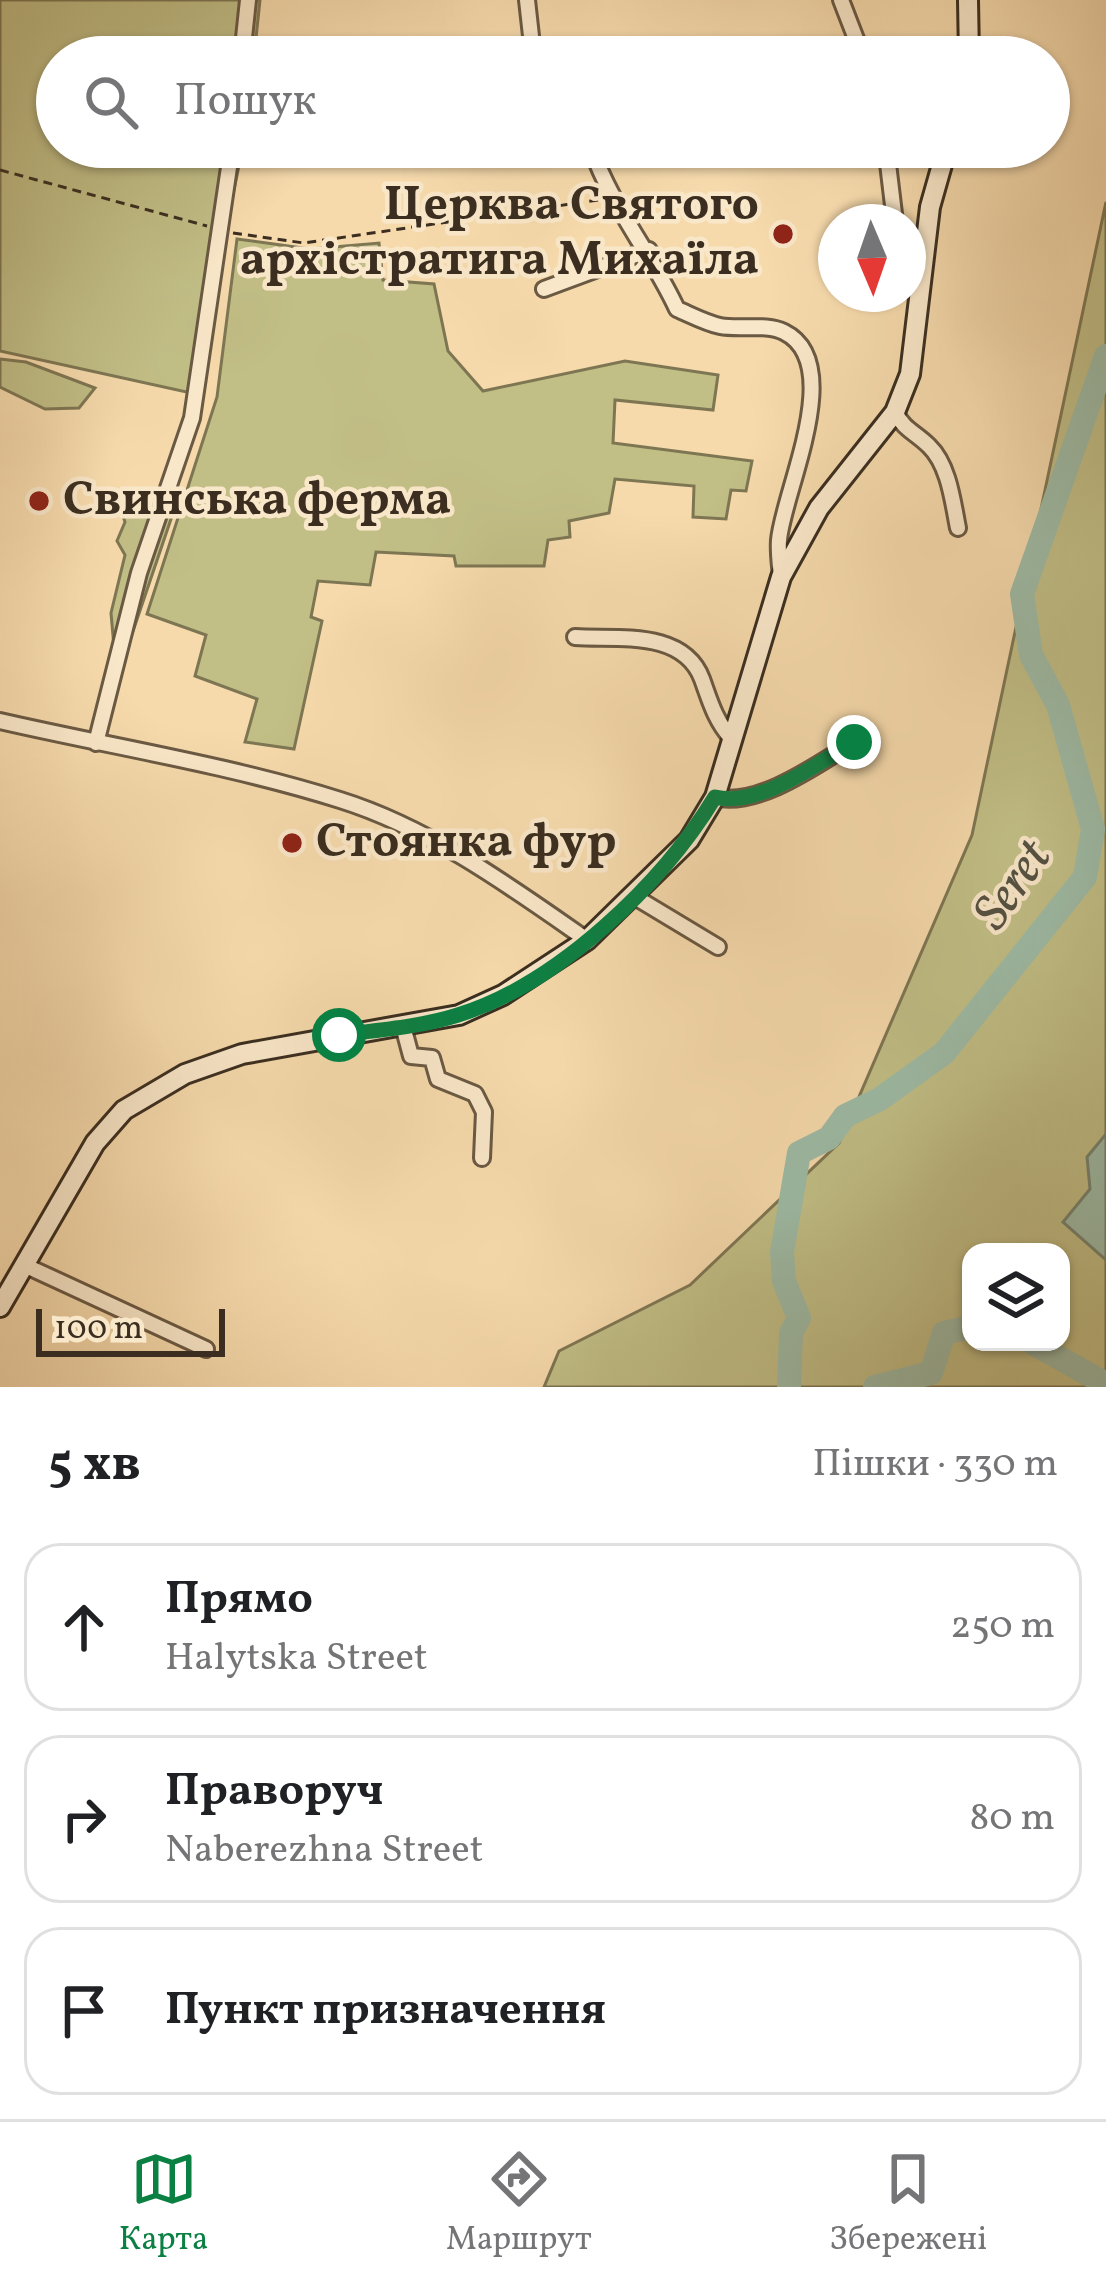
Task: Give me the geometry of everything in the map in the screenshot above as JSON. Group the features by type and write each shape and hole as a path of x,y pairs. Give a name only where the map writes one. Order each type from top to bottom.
{"main road":[{"path":"968,0 969,36"},
{"path":"926,224 941,168"},
{"path":"0,1307 95,1143 124,1110 185,1074 242,1054 459,1015 503,995 587,940 688,840 715,797 781,577 819,508 895,412 910,374 913,312"}],"street":[{"path":"244,36 248,0"},
{"path":"527,0 531,36"},
{"path":"841,0 855,36"},
{"path":"96,743 139,573 192,418 229,168"},
{"path":"599,168 610,196 649,250 677,309 716,325 774,328 790,335 803,351 810,373 806,441 779,539 781,577"},
{"path":"889,168 893,204"},
{"path":"544,289 649,250"},
{"path":"895,412 903,428 932,448 950,484 958,528"},
{"path":"575,637 650,640 680,652 700,675 719,724 731,737"},
{"path":"0,721 145,750 344,801 477,864 587,940"},
{"path":"715,797 730,801 795,776 854,742"},
{"path":"635,897 718,947"},
{"path":"403,1027 411,1056 432,1058 438,1079 475,1094 484,1112 482,1158"},
{"path":"24,1265 206,1349"}],"path":[{"path":"0,170 220,230 304,243 610,196"}],"shaded area":[{"path":"0,0 260,0 256,36 36,36 36,168 239,168 191,393 0,351"},
{"path":"1106,202 1106,1387 544,1387 559,1351 690,1285 839,1143 972,835"},
{"path":"237,239 310,249 379,243 383,280 434,284 448,351 483,391 625,361 718,375 713,410 615,400 613,443 752,461 746,491 731,490 726,519 693,517 694,486 615,479 609,513 569,521 570,537 548,540 544,566 456,566 454,556 376,552 370,585 318,581 311,617 322,621 294,749 245,742 257,699 195,676 206,635 147,614 217,397"},
{"path":"0,359 26,362 95,388 79,408 45,409 0,387"},
{"path":"160,501 170,503 172,516 129,643 114,647 111,613 125,555 117,541 125,522 119,504 147,508"},
{"path":"1106,1134 1106,1260 1063,1222 1090,1189 1087,1157"}],"waterway":[{"name":"Seret","path":"789,1387 791,1333 799,1318 784,1281 782,1252 799,1153 829,1138 845,1116 880,1099 944,1053 1085,877 1093,829 1058,705 1031,655 1022,594 1106,356"},
{"name":"Seret","path":"875,1387 931,1373 944,1333 962,1329"},
{"name":"Seret","path":"1047,1351 1106,1384"}],"place":[{"name":"Церква Святого архістратига Михаїла","path":"783,234"},
{"name":"Свинська ферма","path":"39,501"},
{"name":"Стоянка фур","path":"292,843"}],"route":[{"path":"339,1035 459,1015 503,995 587,940 635,897 688,840 715,797 730,801 795,776 854,742"}]}
